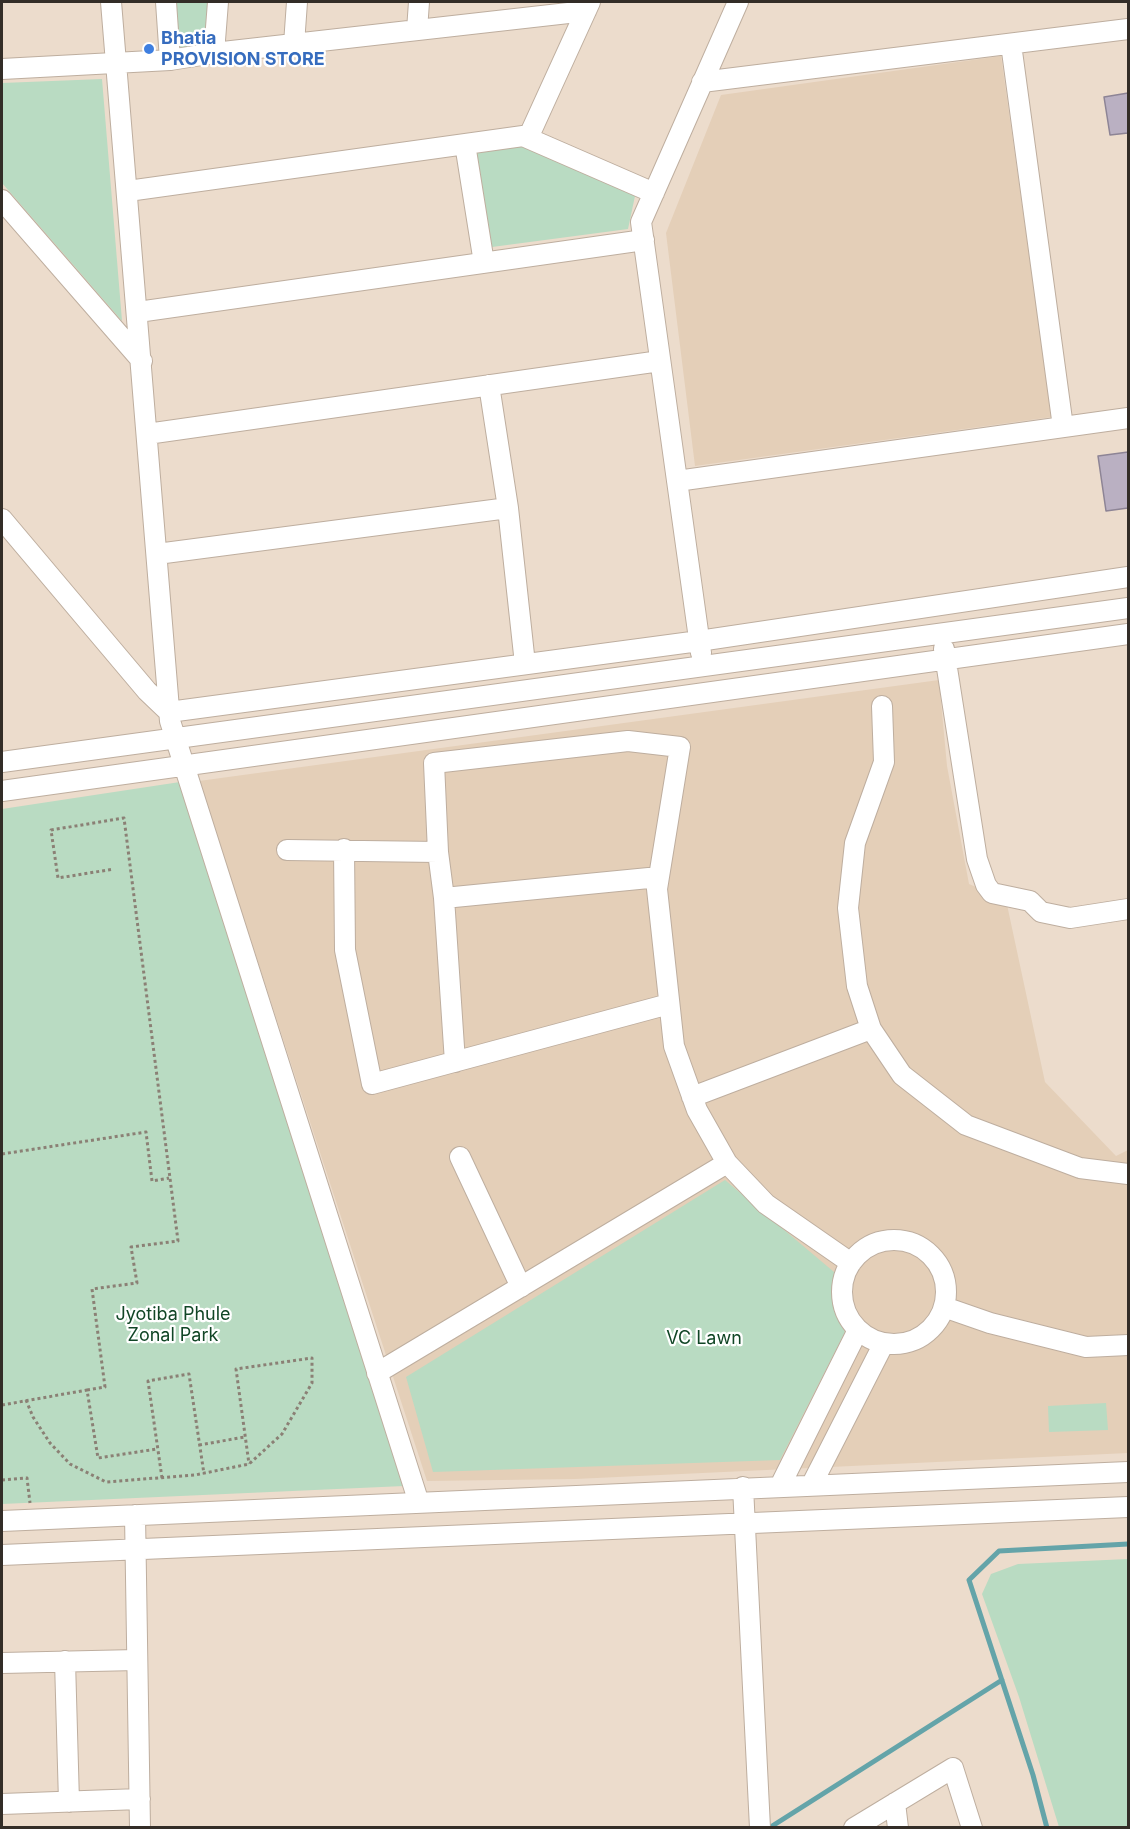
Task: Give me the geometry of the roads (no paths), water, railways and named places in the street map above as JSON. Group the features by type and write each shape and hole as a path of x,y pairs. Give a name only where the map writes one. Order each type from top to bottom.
{"street":[{"path":"111,2 169,712 174,738 419,1503"},
{"path":"166,2 170,60"},
{"path":"214,53 218,2"},
{"path":"294,44 297,2"},
{"path":"417,30 419,2"},
{"path":"704,694 703,667 641,222 738,2"},
{"path":"2,69 170,60 417,30 580,7 528,138"},
{"path":"702,82 1128,29"},
{"path":"1011,44 1063,427"},
{"path":"128,191 523,136 654,193"},
{"path":"465,144 484,263"},
{"path":"2,200 142,361"},
{"path":"138,312 644,240"},
{"path":"147,434 660,360"},
{"path":"489,385 507,508 525,664"},
{"path":"677,481 1128,418"},
{"path":"157,554 507,508"},
{"path":"2,519 147,691 169,712"},
{"path":"169,712 699,641 1128,577"},
{"path":"2,762 1128,608"},
{"path":"941,634 947,660 977,859 986,885 992,893 1004,897 1017,896 1030,901 1041,912 1070,918 1128,909"},
{"path":"2,792 1128,634"},
{"path":"882,706 884,762 855,843 848,908 857,986 870,1029 902,1075 966,1125 1080,1168 1128,1173"},
{"path":"455,1062 444,898 438,852 434,763 628,741 680,747 657,889 674,1046 692,1097 727,1163 766,1204 851,1263"},
{"path":"344,849 345,950 372,1084 669,1004"},
{"path":"287,850 438,852"},
{"path":"444,898 659,877"},
{"path":"692,1097 870,1029"},
{"path":"460,1157 521,1287"},
{"path":"377,1373 727,1163"},
{"path":"894,1240 917,1245 931,1255 943,1272 947,1292 944,1307 932,1329 915,1341 895,1345 874,1341 858,1330 845,1310 842,1293 847,1270 851,1263 857,1255 872,1244 894,1240"},
{"path":"944,1307 990,1323 1086,1347 1128,1345"},
{"path":"780,1486 858,1330"},
{"path":"812,1484 885,1343"},
{"path":"2,1521 1128,1472"},
{"path":"743,1487 743,1524 760,1827"},
{"path":"391,1539 394,1504"},
{"path":"2,1555 1128,1507"},
{"path":"135,1515 140,1827"},
{"path":"2,1663 137,1660"},
{"path":"66,1661 69,1802"},
{"path":"854,1827 953,1768 972,1827"},
{"path":"2,1804 140,1799"},
{"path":"895,1803 898,1827"}],"waterway":[{"path":"1047,1828 1033,1775 969,1580 999,1551 1128,1544"},
{"path":"769,1828 1002,1680"}],"place":[{"name":"Bhatia PROVISION STORE","path":"149,49"}],"park label":[{"name":"Jyotiba Phule Zonal Park","path":"173,1325"},
{"name":"VC Lawn","path":"704,1339"}]}
